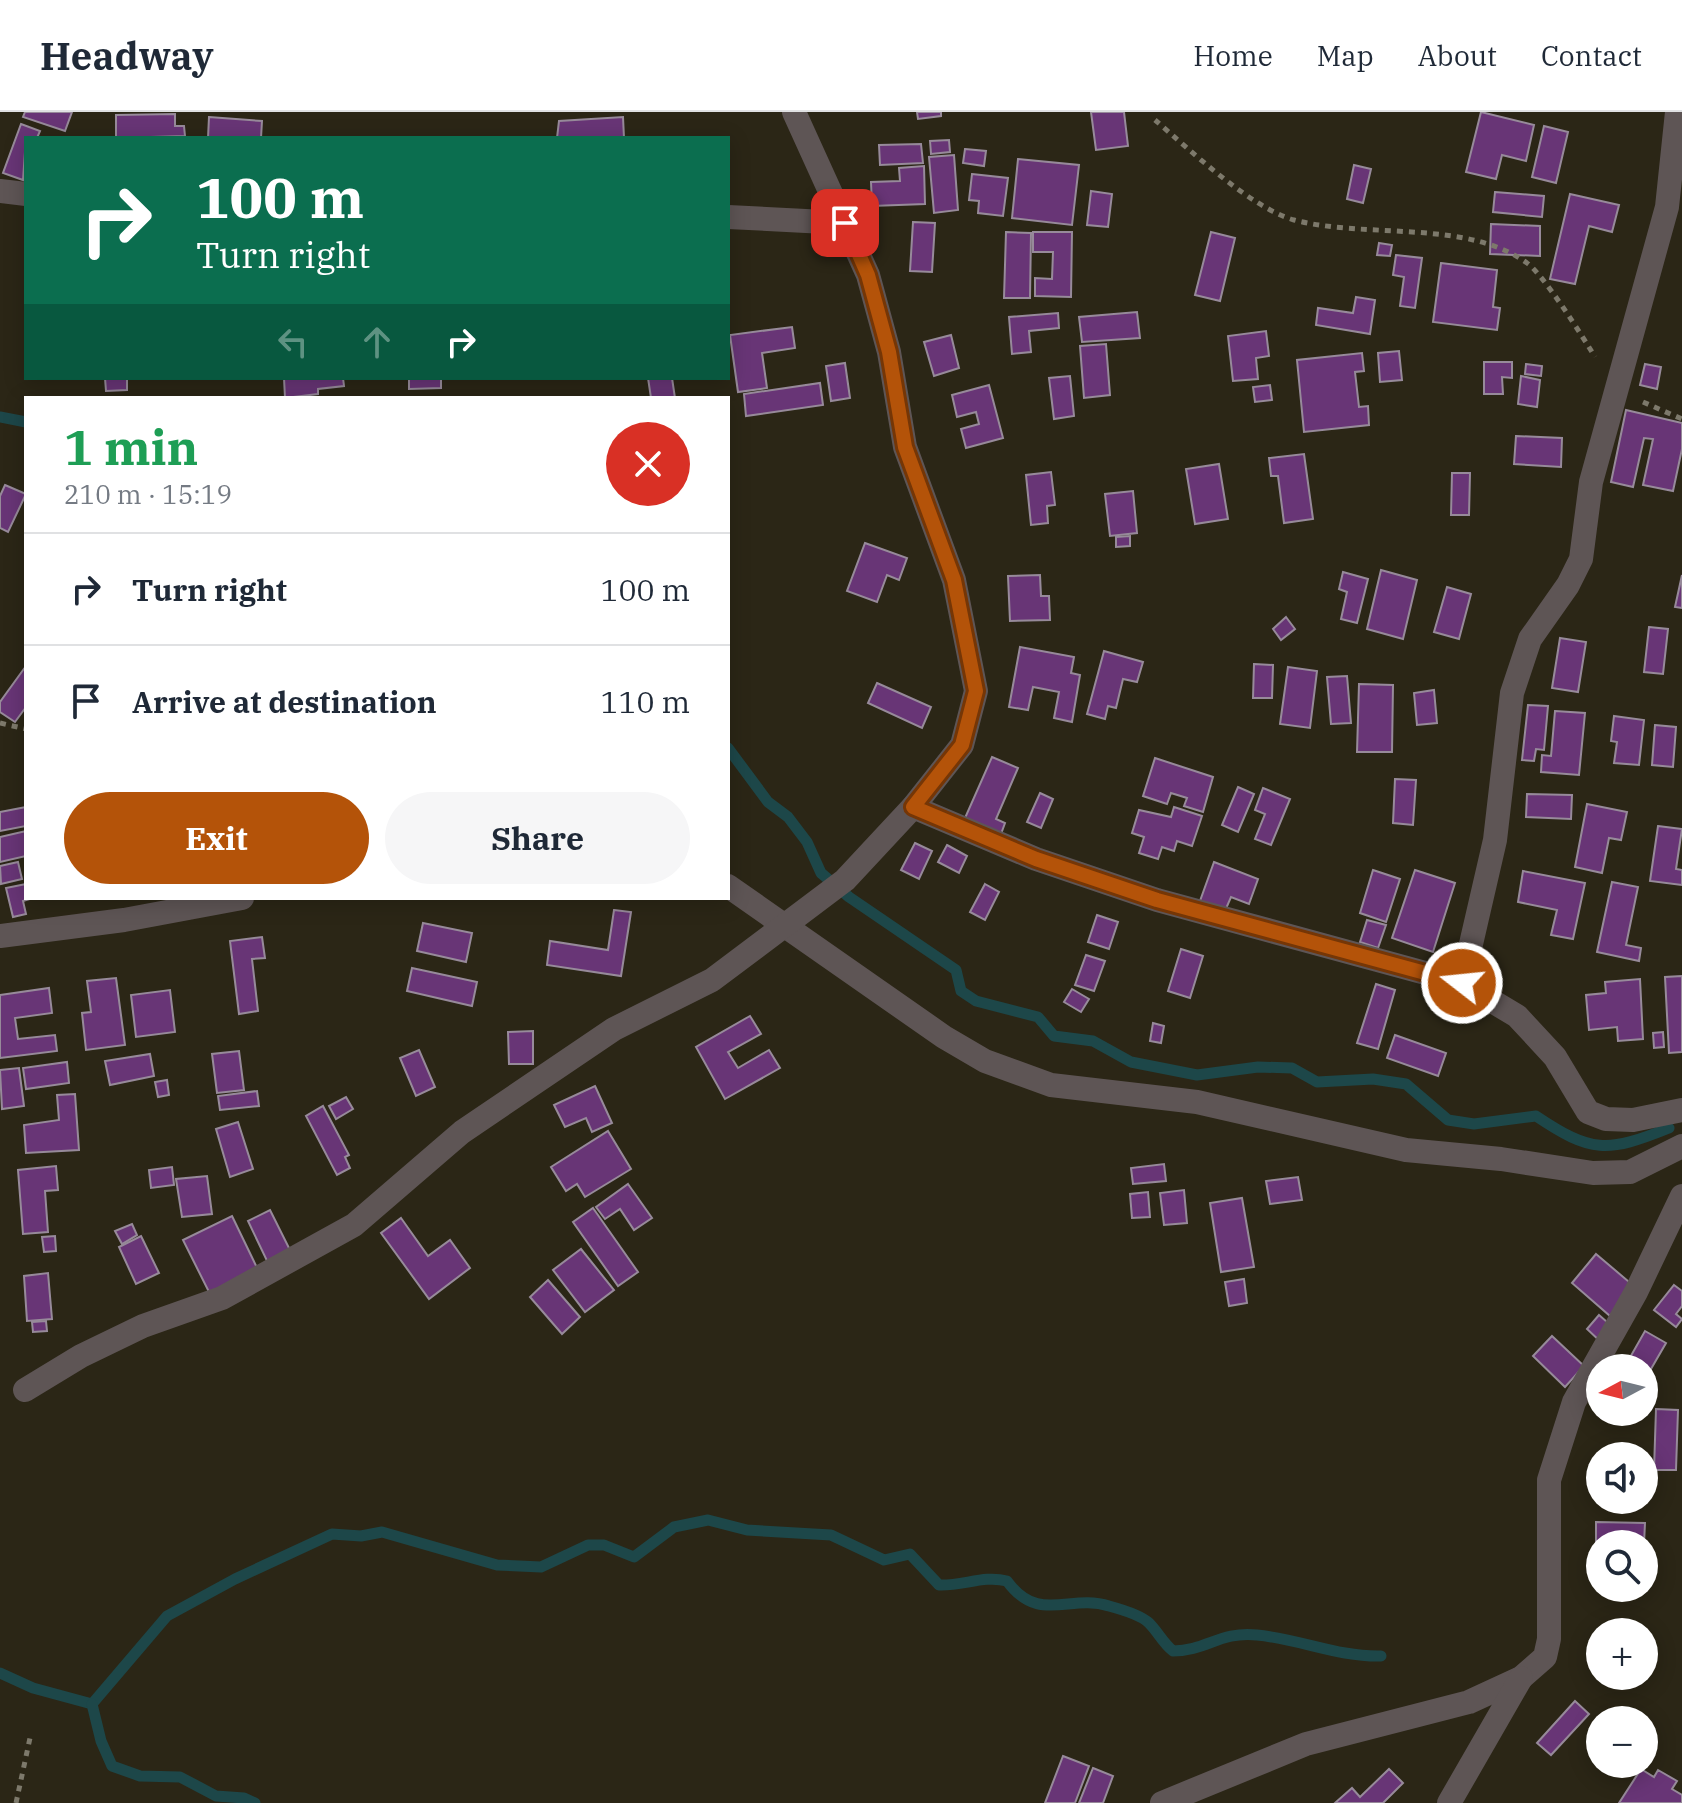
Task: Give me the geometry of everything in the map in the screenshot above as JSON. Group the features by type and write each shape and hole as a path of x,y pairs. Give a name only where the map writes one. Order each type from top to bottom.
{"street":[{"path":"25,1390 81,1356 143,1326 222,1298 354,1225 462,1132 614,1029 712,980 783,923 845,880 913,807 962,745 976,691 954,580 905,447 889,352 868,275 794,112"},
{"path":"1462,983 1495,840 1512,693 1530,639 1568,585 1581,559 1591,482 1614,389 1667,207 1677,112"},
{"path":"0,191 24,194"},
{"path":"730,217 845,223"},
{"path":"913,807 1036,859 1157,900 1462,983 1517,1016 1555,1057 1588,1112 1606,1119 1633,1120 1682,1110"},
{"path":"730,887 944,1037 985,1061 1051,1085 1197,1102 1406,1150 1501,1159 1593,1173 1630,1172 1682,1146"},
{"path":"0,936 124,920 231,900"},
{"path":"1162,1803 1306,1744 1469,1702 1521,1678 1545,1657 1549,1639 1549,1480 1574,1402 1636,1292 1682,1196"},
{"path":"1449,1803 1521,1678"}],"path":[{"path":"1155,120 1231,184 1291,219 1367,232 1474,238 1528,263 1589,347 1614,389"},
{"path":"0,723 24,729"},
{"path":"16,1803 30,1738"}],"building":[{"path":"25,112 72,112 65,131 23,117"},
{"path":"917,112 941,112 941,116 918,119"},
{"path":"1091,112 1124,112 1128,146 1096,150"},
{"path":"1481,112 1534,125 1526,161 1502,155 1496,179 1466,172"},
{"path":"175,114 175,126 184,126 185,136 116,136 116,115"},
{"path":"209,117 262,121 261,136 208,136"},
{"path":"623,117 624,136 557,136 559,121"},
{"path":"21,124 40,131 38,136 24,136 23,180 3,173"},
{"path":"1544,126 1568,132 1556,183 1532,177"},
{"path":"949,140 950,152 931,154 930,141"},
{"path":"921,144 923,163 880,165 879,145"},
{"path":"965,149 986,151 984,166 963,163"},
{"path":"954,155 958,210 934,213 929,157"},
{"path":"1018,159 1079,165 1072,225 1012,218"},
{"path":"1354,165 1371,169 1363,203 1347,199"},
{"path":"924,166 925,204 872,206 871,182 900,181 899,168"},
{"path":"972,174 1008,178 1003,216 978,213 979,201 969,200"},
{"path":"1091,191 1112,194 1108,227 1087,225"},
{"path":"1495,192 1544,196 1542,217 1493,212"},
{"path":"1570,194 1619,205 1612,232 1589,226 1575,284 1550,279"},
{"path":"913,222 935,223 932,272 910,271"},
{"path":"1491,224 1540,226 1540,256 1490,254"},
{"path":"1006,232 1031,233 1030,298 1004,298"},
{"path":"1033,232 1072,232 1071,297 1035,296 1035,278 1052,279 1053,252 1033,252"},
{"path":"1211,232 1235,238 1220,301 1195,295"},
{"path":"1379,243 1392,245 1390,256 1377,255"},
{"path":"1396,255 1422,258 1415,308 1400,306 1404,277 1393,275"},
{"path":"1441,263 1497,270 1493,307 1500,308 1497,330 1433,322"},
{"path":"1356,297 1375,300 1370,334 1316,325 1318,308 1353,313"},
{"path":"1137,312 1140,338 1082,342 1079,317"},
{"path":"1058,313 1059,328 1029,331 1031,352 1012,354 1009,317"},
{"path":"792,327 795,348 762,353 767,388 738,392 730,335"},
{"path":"1266,331 1269,356 1256,358 1258,379 1233,381 1228,336"},
{"path":"951,335 959,368 934,376 924,342"},
{"path":"1106,344 1110,395 1084,398 1080,346"},
{"path":"1399,351 1402,380 1380,382 1378,353"},
{"path":"1362,353 1364,371 1355,372 1359,407 1368,406 1369,425 1304,432 1297,360"},
{"path":"1484,362 1512,362 1512,378 1502,377 1503,394 1484,394"},
{"path":"845,363 850,398 831,401 826,366"},
{"path":"1526,364 1542,366 1541,376 1525,374"},
{"path":"1645,364 1661,367 1657,389 1640,385"},
{"path":"1070,376 1074,416 1054,419 1049,378"},
{"path":"1521,376 1540,380 1537,407 1518,404"},
{"path":"105,380 127,380 127,390 106,391"},
{"path":"284,380 343,380 344,386 318,389 318,394 285,396"},
{"path":"409,380 441,380 441,388 409,389"},
{"path":"648,380 672,380 675,396 651,396"},
{"path":"820,383 823,405 746,416 744,394"},
{"path":"989,385 1003,438 966,448 961,429 979,424 976,412 957,417 952,395"},
{"path":"1270,385 1272,400 1255,402 1253,387"},
{"path":"1626,410 1682,423 1682,449 1673,491 1643,485 1653,439 1644,438 1633,487 1611,482"},
{"path":"1516,436 1562,438 1561,467 1514,464"},
{"path":"1304,454 1313,519 1284,523 1278,476 1271,476 1269,458"},
{"path":"1219,464 1228,519 1195,524 1186,469"},
{"path":"1051,472 1055,505 1047,506 1048,523 1031,525 1026,475"},
{"path":"1452,473 1470,473 1469,515 1451,515"},
{"path":"5,485 24,493 8,532 0,528 0,496"},
{"path":"1133,491 1137,533 1110,536 1105,494"},
{"path":"1130,536 1130,546 1116,547 1116,537"},
{"path":"865,543 907,558 899,580 887,575 877,602 847,591"},
{"path":"1381,570 1417,580 1403,639 1367,629"},
{"path":"1343,572 1368,579 1357,623 1341,619 1347,592 1339,589"},
{"path":"1040,575 1041,596 1049,596 1050,620 1010,621 1008,576"},
{"path":"1682,575 1682,608 1675,607"},
{"path":"1447,587 1471,594 1459,639 1434,632"},
{"path":"1286,617 1295,629 1281,640 1273,629"},
{"path":"1649,627 1668,629 1663,674 1644,672"},
{"path":"1560,638 1586,642 1578,692 1552,688"},
{"path":"1020,647 1074,657 1071,673 1080,675 1072,722 1054,718 1059,692 1033,687 1028,710 1009,707"},
{"path":"1104,651 1143,662 1137,682 1123,679 1116,708 1108,706 1105,719 1087,714"},
{"path":"1254,664 1273,665 1272,698 1253,698"},
{"path":"1288,667 1317,671 1310,728 1280,724"},
{"path":"24,669 24,710 15,722 0,712 0,702"},
{"path":"1347,676 1351,723 1331,724 1327,677"},
{"path":"877,683 931,707 922,728 868,703"},
{"path":"1359,684 1393,685 1392,752 1357,752"},
{"path":"1434,690 1437,723 1417,725 1414,693"},
{"path":"1528,705 1548,706 1544,750 1536,749 1534,761 1522,760"},
{"path":"1555,711 1585,713 1579,775 1541,772 1542,755 1551,756"},
{"path":"1614,716 1644,720 1639,765 1614,763 1617,742 1611,741"},
{"path":"1655,725 1676,727 1673,767 1652,765"},
{"path":"992,757 1018,768 996,819 1005,823 1001,834 965,818"},
{"path":"1155,758 1213,777 1203,812 1184,806 1187,798 1171,793 1167,804 1143,796"},
{"path":"1395,779 1416,780 1413,825 1393,823"},
{"path":"1238,787 1254,794 1238,832 1222,825"},
{"path":"1263,788 1290,799 1271,845 1255,839 1265,814 1255,810"},
{"path":"1040,793 1053,799 1041,828 1027,822"},
{"path":"1527,794 1572,795 1571,819 1526,817"},
{"path":"1587,804 1627,812 1621,840 1609,838 1602,873 1575,867"},
{"path":"24,807 24,826 0,831 0,812"},
{"path":"1174,807 1202,816 1192,846 1177,841 1174,851 1162,847 1158,859 1139,853 1144,837 1132,833 1139,810 1171,817"},
{"path":"1658,826 1682,829 1676,869 1682,870 1682,885 1650,881"},
{"path":"24,831 24,856 0,862 0,837"},
{"path":"915,843 932,851 919,879 901,870"},
{"path":"947,845 967,856 959,873 938,862"},
{"path":"18,862 22,879 1,884 0,866"},
{"path":"1214,862 1258,879 1249,904 1231,897 1225,911 1200,901"},
{"path":"1373,870 1400,879 1386,922 1360,913"},
{"path":"1415,870 1455,883 1433,952 1392,938"},
{"path":"1523,871 1585,883 1573,939 1551,935 1557,910 1518,902"},
{"path":"1612,882 1638,887 1626,945 1641,948 1639,961 1597,952"},
{"path":"24,884 26,914 13,917 6,888"},
{"path":"985,884 999,892 985,920 970,912"},
{"path":"614,910 631,912 621,976 547,965 550,941 608,950"},
{"path":"1097,915 1118,922 1109,949 1088,942"},
{"path":"1367,920 1386,925 1378,948 1360,942"},
{"path":"423,923 472,933 466,962 417,951"},
{"path":"262,937 265,958 252,959 258,1011 239,1014 230,941"},
{"path":"1181,949 1203,956 1190,998 1168,991"},
{"path":"1086,955 1105,961 1094,991 1075,985"},
{"path":"412,968 477,982 472,1006 407,991"},
{"path":"1682,976 1682,1052 1669,1053 1665,977"},
{"path":"116,978 125,1045 86,1050 82,1013 91,1012 87,981"},
{"path":"1640,979 1643,1039 1618,1041 1617,1027 1589,1030 1586,995 1606,993 1605,982"},
{"path":"1376,984 1395,990 1378,1049 1357,1043"},
{"path":"49,988 52,1013 15,1018 18,1039 55,1035 57,1051 0,1058 0,995"},
{"path":"1072,989 1089,999 1081,1012 1064,1002"},
{"path":"170,990 175,1032 136,1037 131,995"},
{"path":"750,1016 761,1034 728,1052 738,1068 769,1050 780,1068 725,1099 696,1047"},
{"path":"1153,1023 1164,1026 1161,1043 1150,1041"},
{"path":"533,1031 533,1064 509,1064 508,1032"},
{"path":"1663,1032 1664,1047 1654,1048 1653,1033"},
{"path":"1395,1035 1446,1053 1438,1076 1387,1058"},
{"path":"419,1050 435,1087 416,1096 400,1058"},
{"path":"239,1051 244,1090 217,1093 212,1054"},
{"path":"150,1054 154,1076 110,1085 105,1061"},
{"path":"67,1062 69,1083 26,1089 23,1068"},
{"path":"19,1068 24,1106 2,1109 0,1070"},
{"path":"167,1080 169,1095 158,1097 155,1082"},
{"path":"595,1086 612,1123 592,1132 586,1118 565,1127 554,1105"},
{"path":"257,1091 259,1106 220,1110 218,1096"},
{"path":"75,1094 79,1150 26,1153 24,1125 59,1120 57,1095"},
{"path":"346,1097 353,1109 336,1119 329,1106"},
{"path":"323,1106 349,1155 345,1157 350,1168 337,1175 306,1116"},
{"path":"238,1122 253,1169 230,1177 216,1129"},
{"path":"608,1131 631,1169 585,1197 577,1184 566,1191 551,1167"},
{"path":"1164,1164 1166,1181 1133,1184 1131,1168"},
{"path":"56,1166 58,1190 45,1191 48,1232 23,1234 18,1170"},
{"path":"172,1167 174,1185 151,1188 149,1170"},
{"path":"207,1176 212,1214 182,1217 176,1179"},
{"path":"1298,1177 1302,1200 1270,1204 1266,1181"},
{"path":"628,1184 652,1218 634,1230 620,1209 605,1219 596,1207"},
{"path":"1184,1190 1187,1223 1164,1225 1160,1193"},
{"path":"1148,1192 1150,1217 1132,1218 1130,1194"},
{"path":"1242,1198 1254,1267 1221,1272 1210,1203"},
{"path":"593,1208 638,1272 618,1286 573,1222"},
{"path":"270,1210 292,1254 269,1265 248,1221"},
{"path":"232,1216 261,1276 213,1300 183,1240"},
{"path":"401,1218 428,1256 450,1240 470,1268 429,1299 381,1233"},
{"path":"132,1224 137,1235 122,1244 115,1231"},
{"path":"55,1236 56,1251 44,1252 42,1237"},
{"path":"141,1236 159,1273 136,1284 119,1247"},
{"path":"581,1249 614,1290 585,1312 553,1270"},
{"path":"1596,1254 1635,1287 1610,1316 1572,1283"},
{"path":"48,1273 52,1319 27,1321 24,1276"},
{"path":"1244,1279 1247,1303 1229,1306 1225,1282"},
{"path":"548,1280 580,1317 562,1334 530,1297"},
{"path":"1674,1285 1682,1291 1682,1306 1676,1314 1682,1319 1676,1327 1654,1310"},
{"path":"1599,1315 1615,1329 1602,1343 1587,1329"},
{"path":"46,1321 47,1331 33,1332 32,1322"},
{"path":"1645,1331 1666,1343 1658,1357 1658,1354 1632,1354"},
{"path":"1552,1336 1584,1366 1565,1387 1533,1356"},
{"path":"1658,1409 1678,1410 1676,1470 1658,1470 1658,1442 1655,1442"},
{"path":"1596,1522 1645,1523 1645,1530 1596,1530"},
{"path":"1575,1701 1586,1711 1586,1717 1551,1755 1537,1743"},
{"path":"1063,1756 1089,1766 1075,1803 1045,1803"},
{"path":"1093,1768 1113,1776 1103,1803 1079,1803"},
{"path":"1389,1769 1403,1783 1383,1803 1335,1803 1352,1788 1360,1797"},
{"path":"1658,1770 1677,1781 1672,1789 1682,1795 1682,1803 1619,1803 1635,1778 1658,1778"}],"waterway":[{"path":"0,417 24,422"},
{"path":"730,751 768,802 788,817 807,842 821,873 849,897 956,970 961,991 976,1001 1038,1017 1054,1036 1093,1041 1131,1062 1197,1075 1258,1067 1292,1068 1317,1082 1373,1079 1406,1084 1448,1120 1474,1124 1536,1116 1586,1143 1614,1145 1669,1128"},
{"path":"92,1704 167,1616 235,1579 332,1534 361,1536 382,1532 497,1565 541,1567 588,1545 604,1545 634,1557 674,1527 708,1520 747,1530 831,1535 884,1560 910,1554 939,1585 998,1579 1007,1581 1031,1602 1043,1605 1095,1603 1124,1611 1149,1623 1173,1651 1195,1648 1233,1636 1257,1635 1350,1654 1381,1656"},
{"path":"0,1673 33,1688 92,1704"},
{"path":"92,1704 101,1741 112,1766 140,1776 180,1777 216,1796 244,1798 255,1803"}],"route":[{"path":"845,223 868,275 889,352 905,447 954,580 976,691 962,745 913,807 1036,859 1157,900 1462,983"}]}
